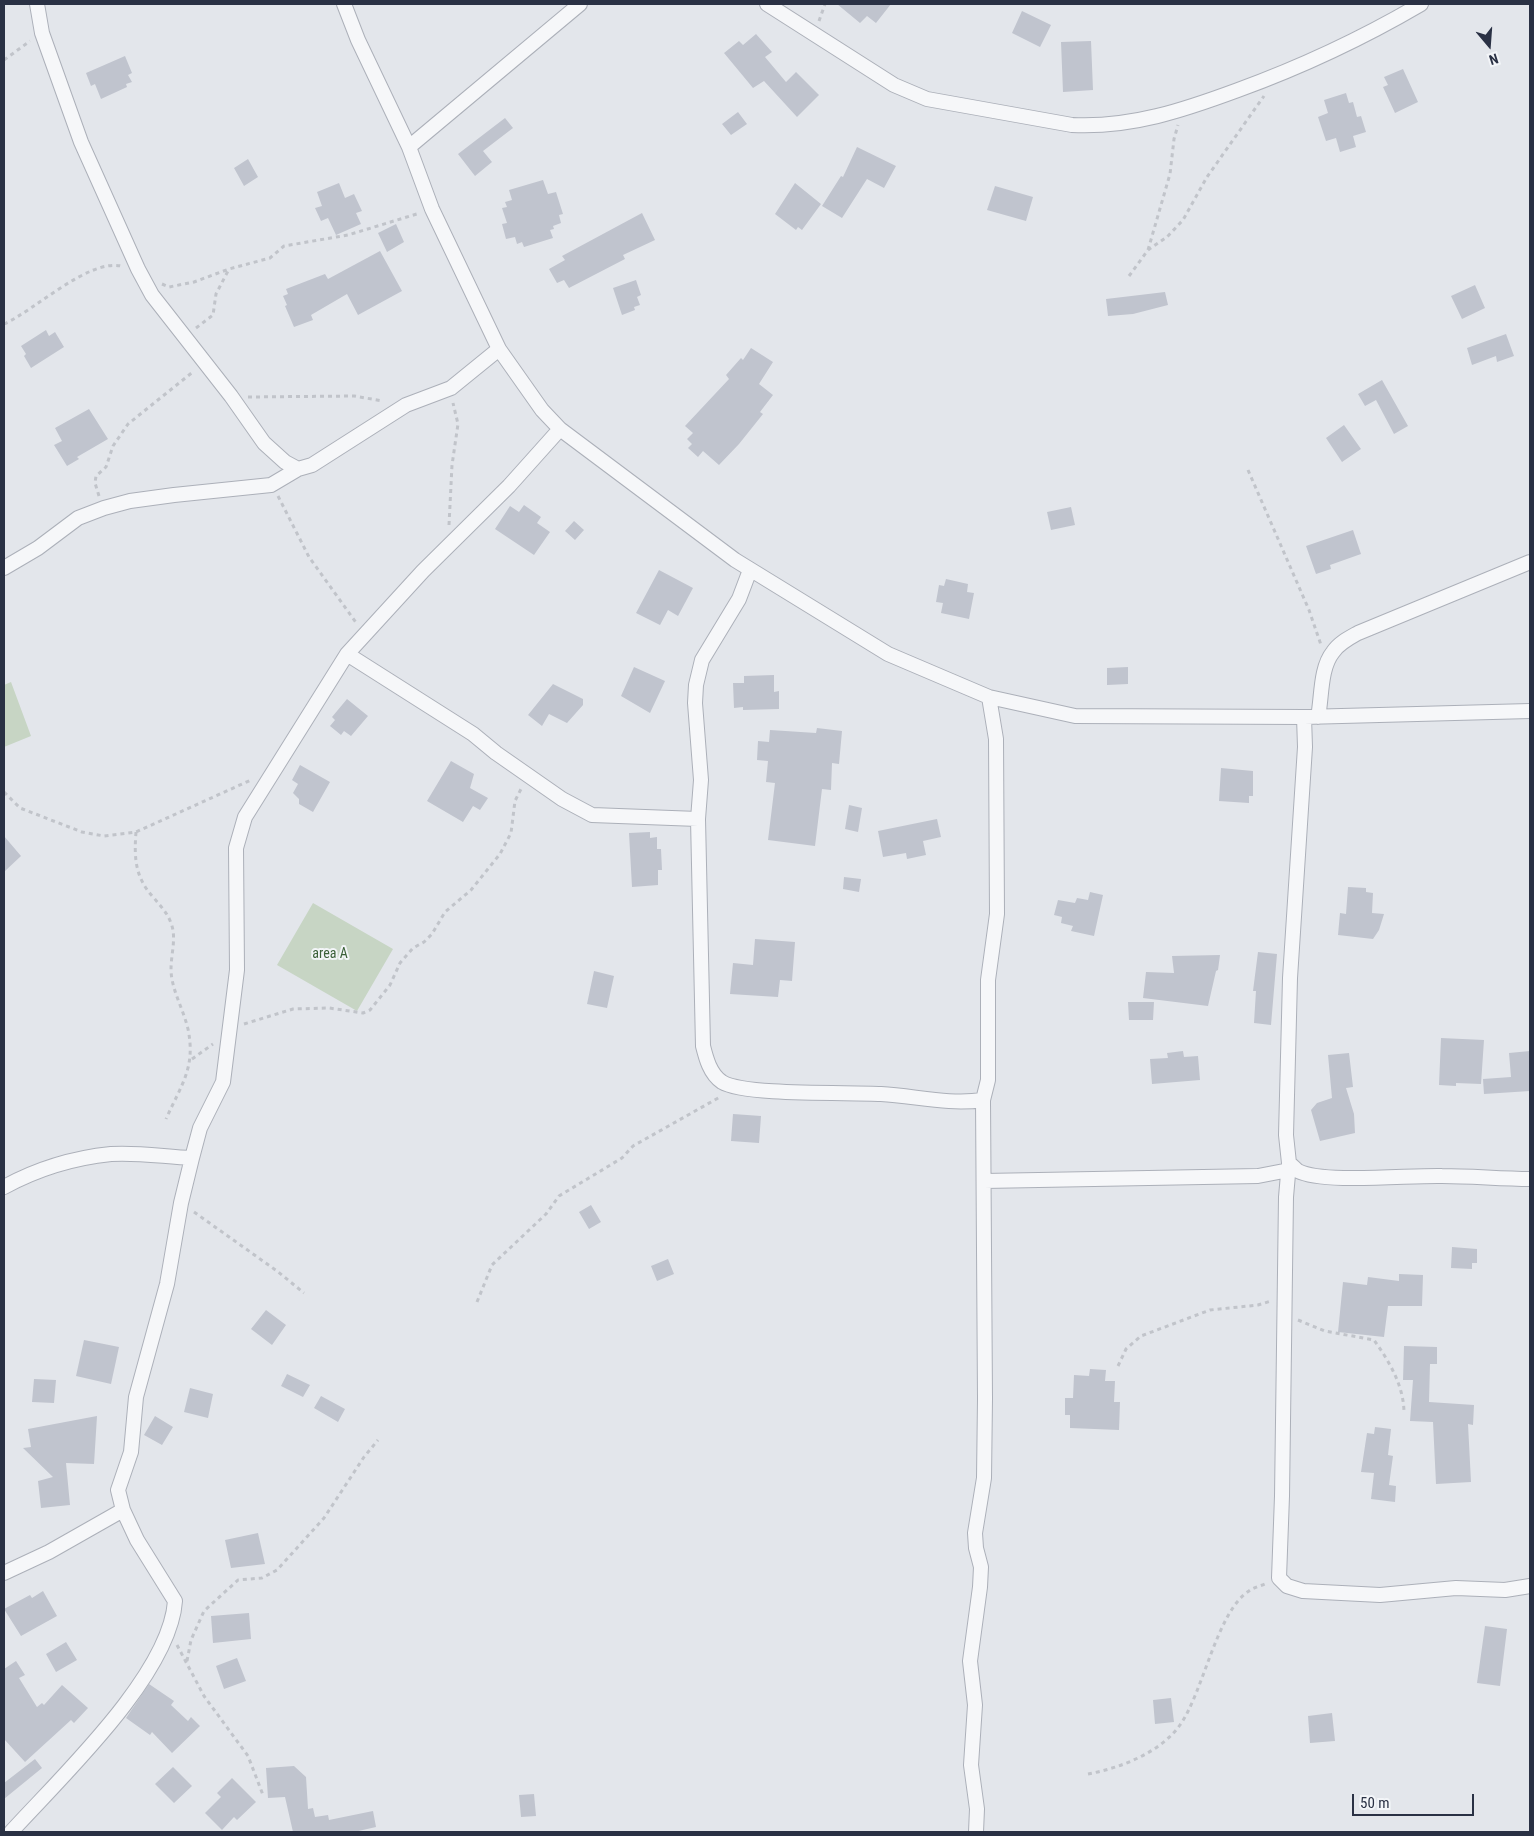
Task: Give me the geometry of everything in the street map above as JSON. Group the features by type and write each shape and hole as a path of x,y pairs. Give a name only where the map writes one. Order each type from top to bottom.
{"street":[{"path":"38,4 42,33 81,142 138,269 152,295 231,396 264,443 285,462 298,470"},
{"path":"344,4 358,40 409,147 432,209 499,349 542,410 560,429 750,570 888,654 989,697 1076,716 1311,717 1530,711"},
{"path":"409,147 580,4"},
{"path":"767,4 894,85 927,99 1072,125 1092,126 1136,122 1184,110 1276,76 1381,27 1420,4"},
{"path":"1381,27 1398,9 1399,4"},
{"path":"4,568 38,548 78,518 104,508 148,498 272,485 298,470 312,465 406,405 451,388 499,349"},
{"path":"11,1832 111,1723 159,1654 174,1611 175,1601 137,1540 123,1510 118,1490 131,1452 136,1397 167,1284 181,1202 192,1158 200,1128 223,1082 237,970 236,848 245,817 347,654 447,547 509,486 560,429"},
{"path":"1530,562 1358,633 1333,651 1326,663 1311,717 1306,747 1290,978 1286,1135 1289,1166 1284,1315 1282,1496 1278,1578 1287,1586 1303,1591 1380,1595 1456,1588 1505,1590 1530,1586"},
{"path":"750,570 739,599 702,660 694,703 701,780 698,819 703,1046 708,1066 722,1082 738,1087 770,1091 881,1094 954,1103 983,1100"},
{"path":"347,654 473,734 562,800 592,815 698,819"},
{"path":"976,1832 977,1809 971,1765 975,1705 970,1661 981,1567 976,1548 975,1533 984,1478 986,1398 983,1100 988,1080 988,980 997,914 996,739 989,697"},
{"path":"4,1187 32,1171 72,1160 112,1154 192,1158"},
{"path":"984,1180 1258,1176 1289,1166 1310,1174 1345,1178 1443,1176 1502,1180 1530,1178"},
{"path":"4,1572 49,1552 123,1510"}],"path":[{"path":"4,60 42,33"},
{"path":"1148,250 1167,237 1183,220 1207,177 1256,110 1276,76"},
{"path":"1130,276 1148,250 1170,174 1174,139 1184,110"},
{"path":"4,324 19,317 92,271 116,265 138,269 155,282 169,286 194,282 229,269 270,258 284,246 348,235 432,209"},
{"path":"104,508 94,483 96,476 110,459 118,438 128,424 192,375 199,354 196,327 213,315 216,294 229,269"},
{"path":"447,547 452,465 458,424 451,388"},
{"path":"231,396 354,396 406,405"},
{"path":"1248,470 1309,610 1326,663"},
{"path":"272,485 309,557 339,602 365,635"},
{"path":"4,792 20,808 82,832 104,836 136,832 275,770"},
{"path":"191,1060 230,1030 293,1009 330,1008 363,1013 370,1010 390,985 400,962 413,948 424,942 432,934 445,912 472,890 500,854 510,834 515,801 528,776"},
{"path":"136,832 134,856 138,874 144,887 166,911 172,925 174,942 170,959 172,979 188,1029 191,1060 166,1119"},
{"path":"477,1302 492,1265 546,1214 559,1196 622,1158 633,1146 738,1087"},
{"path":"181,1202 277,1270 304,1293"},
{"path":"1118,1366 1126,1349 1142,1336 1210,1310 1258,1305 1273,1300 1285,1286"},
{"path":"1284,1315 1325,1331 1374,1340 1391,1364 1404,1403 1404,1413"},
{"path":"187,1661 191,1640 204,1611 238,1580 262,1578 277,1570 324,1518 364,1457 378,1440"},
{"path":"1088,1774 1110,1770 1129,1763 1171,1736 1187,1715 1225,1624 1237,1603 1248,1591 1278,1578"},
{"path":"168,1629 187,1661 204,1696 248,1756 263,1795"}],"green space":[{"path":"11,682 31,736 4,747 4,685"},
{"name":"area A","path":"313,903 393,949 357,1011 277,965"}],"building":[{"path":"837,4 891,4 876,23 867,16 860,23"},
{"path":"1022,11 1051,25 1040,47 1012,33"},
{"path":"756,34 772,52 765,57 786,82 796,72 819,95 797,117 764,81 753,88 724,53 739,41 743,45"},
{"path":"1091,41 1093,90 1063,92 1061,42"},
{"path":"125,56 132,73 128,75 132,82 126,84 127,87 101,99 95,84 91,86 86,73"},
{"path":"1403,69 1418,102 1395,113 1383,87 1388,85 1384,77"},
{"path":"1346,93 1349,103 1353,102 1357,117 1361,116 1366,132 1353,136 1356,147 1340,152 1336,138 1326,141 1318,117 1328,113 1324,100"},
{"path":"738,112 747,124 731,135 722,124"},
{"path":"505,118 513,128 483,151 492,162 475,176 458,154"},
{"path":"857,147 896,166 884,188 867,179 842,218 822,206 841,176 843,177"},
{"path":"248,159 258,177 244,186 234,168"},
{"path":"543,180 548,194 556,192 563,214 559,215 561,223 553,226 554,229 550,230 553,238 524,247 522,242 517,244 515,237 506,239 502,224 507,223 502,208 507,207 505,202 512,200 509,190"},
{"path":"339,183 345,198 354,194 362,211 356,213 361,224 336,235 328,218 321,221 315,208 322,206 317,192"},
{"path":"795,183 821,204 802,230 798,227 796,230 775,214"},
{"path":"995,186 1033,197 1026,221 987,210"},
{"path":"642,213 655,240 623,255 625,259 569,288 564,280 557,283 549,269 565,260 562,256"},
{"path":"396,224 404,242 387,252 378,233"},
{"path":"380,251 402,291 358,315 347,294 311,315 313,320 294,327 285,306 287,305 283,296 288,294 286,289 325,274 328,279"},
{"path":"636,280 641,295 637,297 640,305 634,307 635,310 622,315 613,288"},
{"path":"1475,285 1485,308 1462,319 1451,296"},
{"path":"1165,292 1168,305 1133,314 1108,316 1106,299"},
{"path":"46,330 49,336 55,332 64,347 31,368 21,346"},
{"path":"1506,334 1514,356 1497,362 1496,356 1472,365 1467,348"},
{"path":"751,348 773,362 759,384 773,395 760,412 763,414 719,465 703,451 698,457 688,448 692,444 687,439 693,433 685,426 729,379 726,375 741,358 743,360"},
{"path":"1382,380 1408,426 1394,434 1376,400 1365,406 1358,394"},
{"path":"89,409 108,439 77,457 79,459 67,466 54,445 62,441 55,428"},
{"path":"1344,425 1361,449 1342,462 1326,438"},
{"path":"524,505 541,517 537,523 550,532 534,555 495,529 510,506 519,512"},
{"path":"1071,507 1075,525 1051,530 1047,512"},
{"path":"574,521 584,530 575,540 565,531"},
{"path":"1353,530 1361,554 1330,565 1331,569 1316,574 1306,546"},
{"path":"659,570 693,588 678,616 668,610 660,625 636,613"},
{"path":"946,579 968,584 967,592 974,593 969,619 941,613 943,603 936,602 939,585 944,586"},
{"path":"634,667 665,681 650,713 621,696"},
{"path":"1128,667 1128,684 1107,685 1107,668"},
{"path":"774,675 774,692 779,691 779,709 743,710 743,707 734,708 733,683 744,683 744,676"},
{"path":"553,684 583,699 583,705 567,723 549,714 542,726 528,715"},
{"path":"347,699 368,716 351,736 344,731 341,735 330,726 335,720 332,717"},
{"path":"817,728 842,731 839,764 832,763 831,790 822,789 815,846 768,840 775,783 766,782 768,761 757,760 758,741 769,742 770,730 816,733"},
{"path":"451,761 474,774 470,788 488,798 480,810 473,806 463,822 427,801"},
{"path":"300,765 330,782 313,812 299,804 299,799 293,793 298,784 292,780"},
{"path":"1221,768 1253,771 1253,796 1249,796 1249,803 1219,801"},
{"path":"849,805 862,808 858,832 845,829"},
{"path":"937,819 941,837 923,841 926,855 907,859 906,853 883,857 878,831"},
{"path":"650,832 650,838 657,837 657,849 661,849 662,870 658,870 658,885 632,887 629,833"},
{"path":"4,836 21,856 4,872"},
{"path":"844,877 861,879 859,892 843,889"},
{"path":"1348,887 1366,888 1366,892 1373,893 1372,913 1384,914 1379,930 1373,939 1338,935 1340,913 1346,914"},
{"path":"1090,892 1103,895 1094,936 1071,931 1073,926 1061,923 1062,917 1054,915 1058,900 1075,903 1077,898 1088,900"},
{"path":"755,939 795,942 792,981 780,980 778,997 730,994 733,963 753,965"},
{"path":"1258,952 1277,954 1271,1025 1254,1023 1256,991 1253,991"},
{"path":"1220,955 1208,1006 1143,998 1146,972 1174,973 1172,956"},
{"path":"594,971 614,976 607,1008 587,1004"},
{"path":"1128,1002 1154,1002 1153,1020 1129,1020"},
{"path":"1441,1038 1484,1040 1481,1084 1456,1083 1456,1086 1439,1085"},
{"path":"1183,1051 1184,1057 1198,1056 1200,1080 1152,1084 1150,1059 1168,1058 1167,1053"},
{"path":"1530,1051 1530,1091 1484,1094 1483,1079 1511,1077 1509,1053"},
{"path":"1349,1053 1353,1087 1346,1088 1354,1114 1355,1133 1320,1141 1311,1110 1317,1103 1332,1098 1328,1055"},
{"path":"733,1114 761,1116 759,1143 731,1141"},
{"path":"591,1205 601,1222 589,1229 579,1212"},
{"path":"1452,1247 1477,1249 1477,1263 1472,1263 1472,1269 1451,1268"},
{"path":"668,1259 674,1274 657,1281 651,1266"},
{"path":"1399,1274 1423,1275 1422,1306 1388,1306 1384,1337 1338,1332 1343,1282 1367,1285 1368,1277 1399,1281"},
{"path":"266,1310 286,1325 272,1345 251,1329"},
{"path":"84,1340 119,1347 111,1384 76,1376"},
{"path":"1404,1346 1437,1347 1437,1364 1430,1364 1429,1402 1474,1405 1473,1425 1468,1424 1471,1482 1436,1484 1433,1422 1410,1421 1413,1380 1403,1380"},
{"path":"1090,1369 1106,1370 1105,1381 1115,1381 1114,1402 1120,1402 1119,1430 1070,1428 1070,1415 1065,1415 1065,1398 1073,1398 1074,1375 1089,1376"},
{"path":"287,1374 310,1385 303,1397 281,1386"},
{"path":"34,1379 56,1380 54,1403 32,1402"},
{"path":"190,1388 213,1394 208,1418 184,1412"},
{"path":"321,1396 345,1409 338,1422 314,1408"},
{"path":"97,1416 94,1464 66,1463 70,1505 41,1508 38,1481 53,1477 23,1448 31,1447 28,1429"},
{"path":"155,1416 173,1427 162,1445 144,1435"},
{"path":"1375,1427 1391,1429 1388,1455 1393,1456 1389,1485 1396,1486 1395,1502 1371,1499 1374,1473 1361,1472 1367,1433 1374,1434"},
{"path":"258,1533 265,1564 231,1568 225,1540"},
{"path":"43,1591 57,1616 21,1636 4,1609 30,1595 32,1598"},
{"path":"249,1613 251,1639 213,1643 211,1616"},
{"path":"1485,1626 1507,1629 1500,1686 1477,1683"},
{"path":"66,1642 77,1660 56,1672 46,1654"},
{"path":"237,1658 246,1681 224,1689 216,1666"},
{"path":"16,1661 25,1675 19,1678 37,1707 42,1703 44,1705 62,1685 88,1708 74,1723 71,1720 25,1762 4,1739 4,1669"},
{"path":"149,1684 174,1701 171,1705 188,1721 191,1717 200,1726 172,1753 152,1732 150,1735 126,1718"},
{"path":"1171,1698 1174,1722 1155,1724 1153,1700"},
{"path":"1332,1713 1335,1741 1310,1743 1308,1716"},
{"path":"35,1759 42,1768 4,1799 4,1783"},
{"path":"294,1766 306,1777 308,1809 313,1808 315,1817 328,1815 329,1820 373,1811 376,1827 354,1832 293,1832 285,1797 268,1798 266,1768"},
{"path":"173,1767 192,1786 174,1803 155,1784"},
{"path":"232,1778 256,1802 237,1820 234,1817 222,1830 205,1813 221,1797 217,1793"},
{"path":"534,1794 536,1816 521,1817 519,1795"}]}
